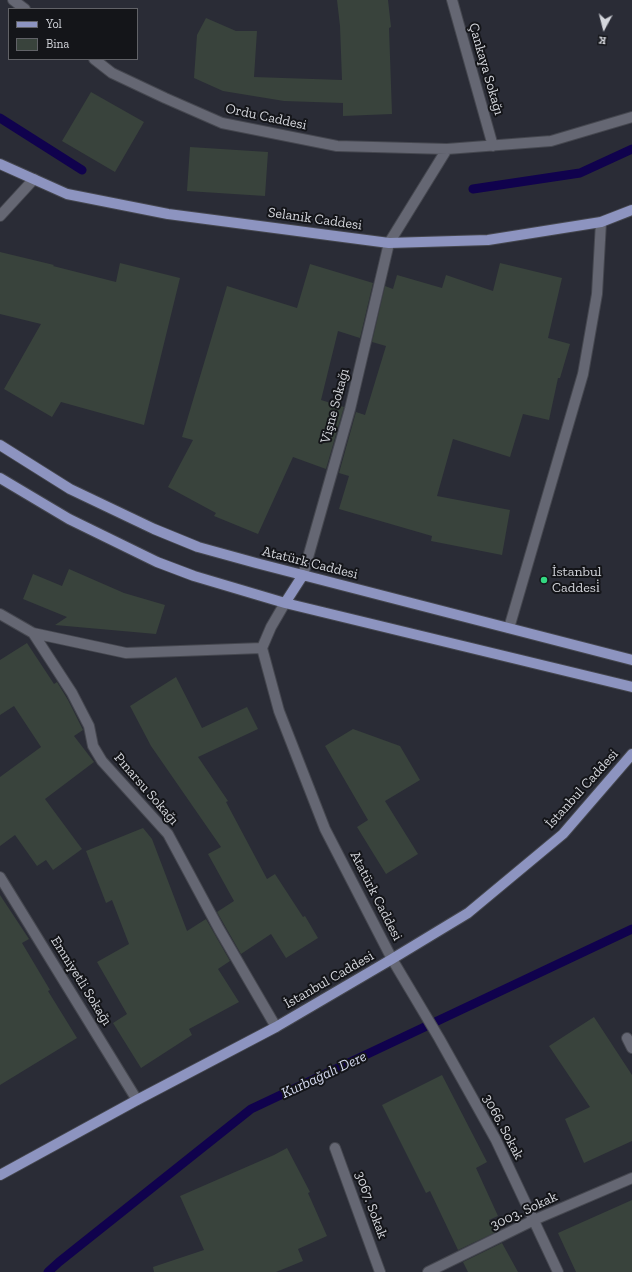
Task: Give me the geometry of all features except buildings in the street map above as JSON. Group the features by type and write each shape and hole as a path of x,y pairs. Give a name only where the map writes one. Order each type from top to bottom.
{"main road":[{"name":"Selanik Caddesi","path":"0,164 67,194 168,214 388,243 488,240 601,222 632,210"},
{"name":"Atatürk Caddesi","path":"0,445 70,489 154,529 198,547 632,660"},
{"path":"0,478 69,519 157,562 194,576 285,603 632,688"},
{"path":"285,603 303,575"},
{"name":"İstanbul Caddesi","path":"0,1175 137,1100 276,1027 468,913 563,834 632,754"}],"street":[{"path":"13,0 24,8"},
{"name":"Çankaya Sokağı","path":"452,0 493,146"},
{"name":"Ordu Caddesi","path":"95,60 112,73 222,123 337,146 447,149 551,141 632,117"},
{"path":"388,243 447,149"},
{"path":"0,216 34,179"},
{"path":"509,628 584,374 597,294 601,222"},
{"name":"Vişne Sokağı","path":"303,575 350,408 388,243"},
{"path":"262,648 270,627 285,603"},
{"name":"Pınarsu Sokağı","path":"0,614 33,633 126,653 262,648"},
{"name":"Pınarsu Sokağı","path":"33,633 72,693 89,726 93,746 102,761 168,834 219,929 276,1027"},
{"name":"Atatürk Caddesi","path":"262,648 279,711 325,829 392,959 416,999"},
{"name":"Emniyetli Sokağı","path":"0,877 137,1100"},
{"name":"3066. Sokak","path":"416,999 496,1140 558,1272"},
{"path":"627,1038 632,1048"},
{"name":"3067. Sokak","path":"335,1148 380,1272"},
{"name":"3003. Sokak","path":"428,1272 534,1220 632,1178"}],"waterway":[{"path":"0,118 82,170"},
{"path":"473,189 580,173 632,149"},
{"name":"Kurbağalı Dere","path":"48,1272 251,1109 632,929"}],"place":[{"name":"İstanbul Caddesi̇","path":"544,580"}]}
